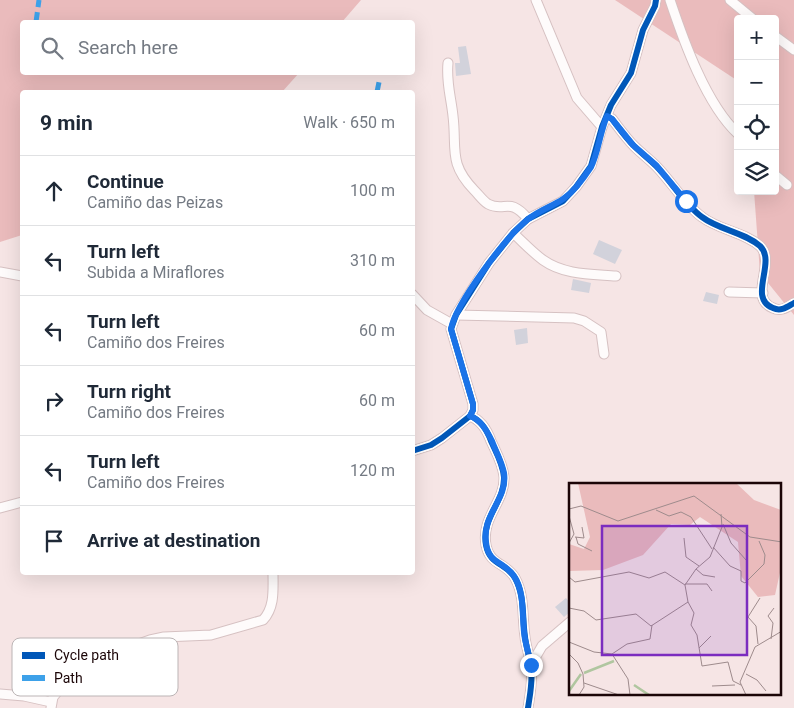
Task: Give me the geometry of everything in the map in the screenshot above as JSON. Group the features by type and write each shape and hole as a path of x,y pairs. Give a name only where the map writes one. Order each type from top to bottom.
{"street":[{"path":"536,0 577,98 602,127"},
{"path":"415,450 431,445 470,416 473,404 451,329 454,320 489,263 514,233 528,219 562,201 576,187 591,166 602,127 611,105 631,73 643,30 656,0"},
{"path":"670,0 705,89 724,121 734,130"},
{"path":"730,0 749,15"},
{"path":"779,39 794,50"},
{"path":"448,63 448,87 454,121 455,158 458,168 467,183 486,203 493,206 512,206 520,209 528,219"},
{"path":"607,116 612,119 633,145 656,165 702,217 762,247 766,257 763,298 769,307 783,310 794,303"},
{"path":"779,179 787,186"},
{"path":"514,233 542,260 554,266 569,272 616,276"},
{"path":"0,272 20,276"},
{"path":"729,292 763,293"},
{"path":"415,297 427,310 454,320 574,318 584,321 601,332 604,354"},
{"path":"470,416 482,424 490,437 504,475 502,494 488,517 486,542 492,559 510,571 516,580 522,603 525,638 531,665 531,689 528,708"},
{"path":"0,508 20,503"},
{"path":"157,638 176,635 201,637 262,620 272,606 273,575"},
{"path":"531,665 542,646 569,623"},
{"path":"24,696 51,705"}],"shaded area":[{"path":"0,0 361,0 344,20 20,20 20,75 297,75 284,90 20,90 20,236 0,242"},
{"path":"615,0 794,0 794,315 760,273 754,195 779,195 779,15 734,15 734,78"}],"building":[{"path":"466,46 471,74 456,76 455,63 460,63 458,47"},
{"path":"599,240 622,250 615,264 593,254"},
{"path":"573,279 591,283 589,293 571,290"},
{"path":"706,292 719,295 717,304 703,301"},
{"path":"527,328 528,343 516,345 514,330"},
{"path":"566,598 569,602 569,613 564,617 555,607"}],"marked path":[{"path":"36,20 39,0"},
{"path":"377,90 379,82"}],"cycle path":[{"path":"415,450 431,445 470,416 473,404 451,329 456,315 489,263 513,233 528,219 563,201 591,166 602,127 611,105 631,73 643,30 656,0"},
{"path":"607,116 612,119 634,146 662,172 696,212 716,225 747,237 760,246 766,261 762,288 762,296 766,303 773,308 779,309 794,303"},
{"path":"470,416 477,420 485,429 499,458 504,477 501,494 487,526 485,535 486,545 491,557 507,569 515,578 520,592 524,629 532,672 528,708"}],"route":[{"path":"531,665 525,638 522,603 516,580 510,571 492,559 486,542 488,517 502,494 504,475 490,437 482,424 470,416 473,404 451,329 452,324 466,298 489,263 514,233 528,219 562,201 576,187 591,166 607,116 612,119 633,145 656,165 686,201"}]}
